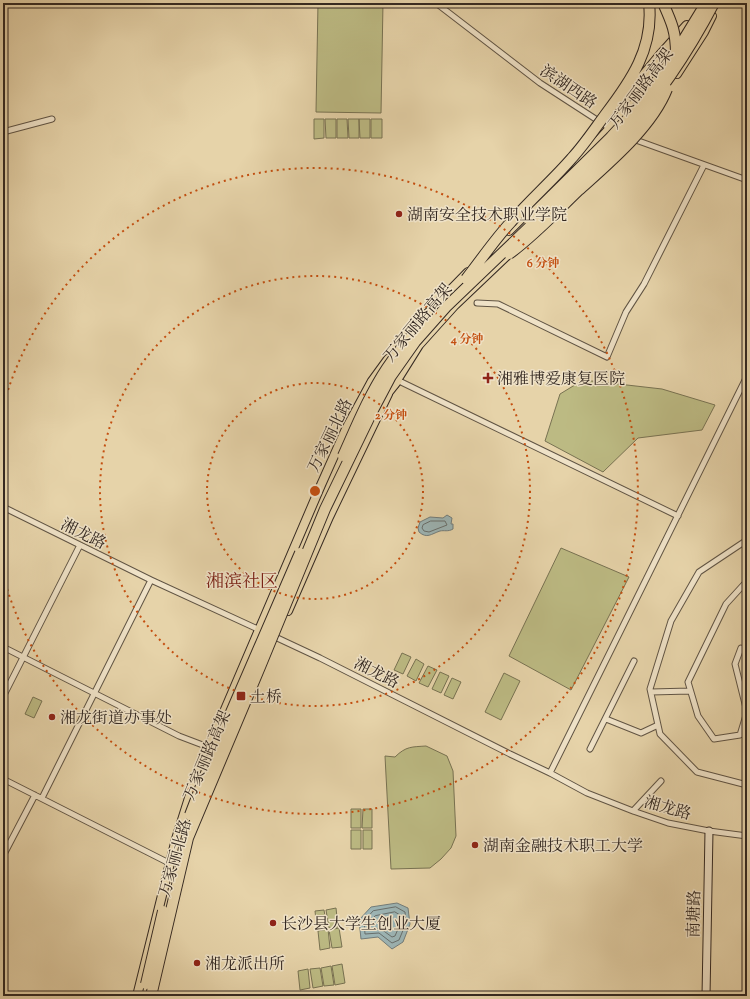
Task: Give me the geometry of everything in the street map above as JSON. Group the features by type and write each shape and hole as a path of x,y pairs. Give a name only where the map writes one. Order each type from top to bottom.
{"highway":[{"path":"572,158 617,100 634,74 648,35 650,20 649,3"},
{"path":"468,281 530,239 622,150 649,119 665,92 675,64 675,33 673,23 662,3"},
{"path":"468,281 510,222 595,135 661,55 688,29 700,3"},
{"name":"万家丽路高架","path":"151,996 188,838 325,509 391,376 416,342 468,281 634,112 665,70 688,29 706,3"},
{"name":"万家丽路高架","path":"144,996 182,837 198,791 334,475 387,368 411,336 618,142 638,119 683,57 704,23 714,3"},
{"path":"297,577 382,399 397,380"}],"main road":[{"name":"万家丽北路","path":"155,996 178,889 198,823 223,760 329,517 384,400 419,345 455,305 630,138 683,66 704,32 719,3"},
{"name":"万家丽北路","path":"137,996 169,863 185,808 208,747 343,436 372,380 396,348 430,310 610,129 688,29"}],"street":[{"name":"滨湖西路","path":"436,3 540,83 610,129 630,138 747,180"},
{"path":"3,132 52,119"},
{"path":"477,303 498,304 608,357 626,312 644,284 704,165"},
{"path":"550,773 747,376"},
{"path":"397,380 678,516"},
{"name":"湘龙路","path":"3,507 151,580 320,658 587,793 668,823 709,832 747,836"},
{"path":"747,540 699,572 670,621 650,689 660,734 697,772 747,785"},
{"path":"3,697 80,545"},
{"path":"42,798 151,580"},
{"path":"741,648 735,664 747,712 740,735 714,739 698,716 688,682 726,604 747,581"},
{"path":"3,647 179,736 208,747"},
{"path":"590,749 634,660"},
{"path":"650,692 690,691"},
{"path":"606,719 641,733 658,725"},
{"path":"3,779 169,863"},
{"path":"633,811 661,781"},
{"path":"3,856 35,795"},
{"name":"南塘路","path":"706,996 709,832"}],"shaded area":[{"path":"318,3 383,3 381,113 316,112"},
{"path":"314,119 324,119 324,138 314,139"},
{"path":"325,119 336,119 336,138 326,138"},
{"path":"337,119 347,119 348,138 337,138"},
{"path":"348,119 359,119 359,138 349,138"},
{"path":"359,119 370,119 370,138 360,138"},
{"path":"371,119 382,119 382,138 371,138"},
{"path":"583,380 662,389 715,405 702,430 638,438 603,472 545,441 560,394"},
{"path":"561,548 629,577 571,690 509,656"},
{"path":"402,653 411,657 403,674 394,670"},
{"path":"416,659 424,664 416,681 407,676"},
{"path":"428,666 437,670 428,687 419,683"},
{"path":"440,672 449,676 441,693 432,689"},
{"path":"504,673 520,681 501,720 485,712"},
{"path":"452,678 461,682 453,699 444,695"},
{"path":"33,697 42,701 34,718 25,714"},
{"path":"426,746 447,756 453,771 456,836 451,848 430,868 391,869 385,756 395,757 406,749"},
{"path":"351,809 361,809 361,828 351,828"},
{"path":"363,809 372,809 372,828 362,828"},
{"path":"351,830 361,830 361,849 351,849"},
{"path":"363,830 372,830 372,849 363,849"},
{"path":"336,908 338,927 329,928 326,910"},
{"path":"324,910 327,928 317,930 315,911"},
{"path":"339,928 342,947 332,948 329,930"},
{"path":"328,929 330,948 320,950 318,931"},
{"path":"342,964 345,983 335,985 332,966"},
{"path":"331,966 334,985 324,986 321,968"},
{"path":"320,968 323,986 313,988 310,969"},
{"path":"308,969 310,988 300,990 298,971"}],"water":[{"path":"447,515 452,518 451,524 453,524 453,529 440,531 427,536 419,532 418,528 420,522 430,517 443,518"},
{"path":"397,903 408,908 410,924 403,942 392,949 378,937 361,939 359,920 371,907"}],"place":[{"name":"湖南安全技术职业学院","path":"399,214"},
{"name":"湘雅博爱康复医院","path":"488,378"},
{"name":"土桥","path":"241,696"},
{"name":"湘龙街道办事处","path":"52,717"},
{"name":"湖南金融技术职工大学","path":"475,845"},
{"name":"长沙县大学生创业大厦","path":"273,923"},
{"name":"湘龙派出所","path":"197,963"}],"district":[{"name":"湘滨社区","path":"242,581"}]}
